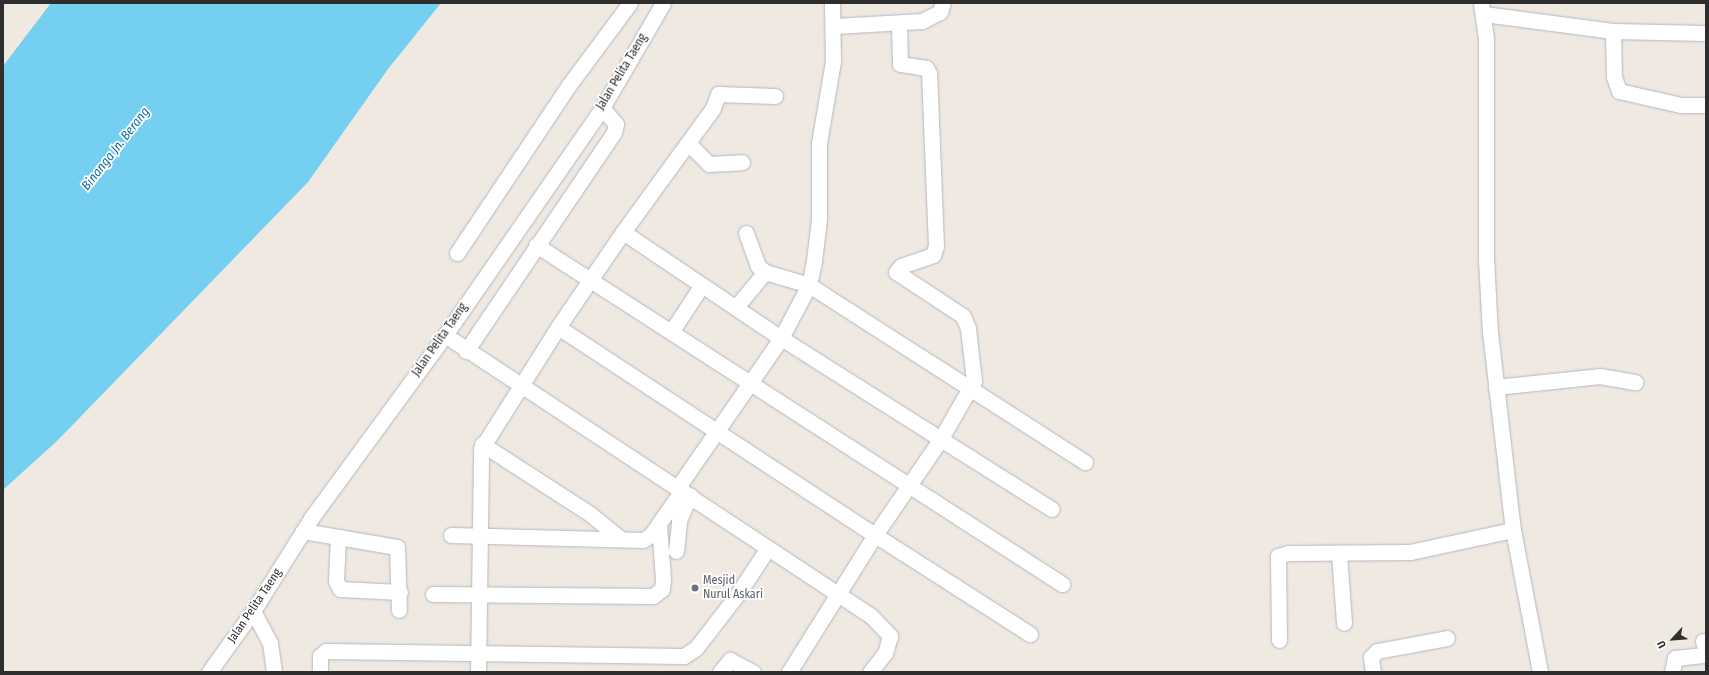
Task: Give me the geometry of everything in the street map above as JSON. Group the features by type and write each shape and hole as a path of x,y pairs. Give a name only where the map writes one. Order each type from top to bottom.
{"street":[{"path":"457,253 569,85 630,3"},
{"name":"Jalan Pelita Taeng","path":"209,672 253,611 304,531 445,335 602,108 663,3"},
{"path":"451,535 618,537 643,540 659,524 683,490 716,433 751,384 781,338 809,285 819,219 819,143 827,109 835,26 832,3"},
{"path":"835,26 899,24 936,15 943,3"},
{"path":"1540,672 1513,530 1496,386 1486,259 1483,9 1613,31 1706,33"},
{"path":"789,672 875,535 907,486 940,440 972,389 972,348 963,316 896,272 901,266 930,257 936,246 929,72 926,68 900,64 899,24"},
{"path":"1613,31 1614,77 1619,91 1681,105 1706,105"},
{"path":"478,672 480,536 479,463 482,444 558,327 623,232 688,143 721,92 775,96"},
{"path":"466,351 536,245 614,132 616,124 602,108"},
{"path":"688,143 710,164 742,162"},
{"path":"623,232 781,338 940,440 1052,509"},
{"path":"746,233 756,261 765,272 809,285 1085,462"},
{"path":"536,245 907,486 1062,584"},
{"path":"736,307 765,272"},
{"path":"671,332 702,285"},
{"path":"558,327 716,433 1030,634"},
{"path":"445,335 466,351 683,490 838,596 871,616 890,636 885,653 870,672"},
{"path":"1496,386 1600,376 1635,382"},
{"path":"482,444 590,514 618,537"},
{"path":"676,552 683,490"},
{"path":"433,594 479,593 653,596 662,589 663,579 659,524"},
{"path":"1279,640 1278,556 1432,549 1513,530"},
{"path":"304,531 397,547 400,592 399,610"},
{"path":"338,537 336,581 340,589 400,592"},
{"path":"320,672 320,656 326,651 684,656 696,648 728,607 768,548"},
{"path":"1339,553 1344,623"},
{"path":"253,611 270,643 274,672"},
{"path":"1373,672 1371,657 1377,651 1447,638"},
{"path":"1672,672 1674,658 1705,649"},
{"path":"720,672 732,660 754,672"}],"water":[{"name":"Binanga Jn. Berang","path":"51,3 441,3 388,69 308,182 58,440 3,490 3,66"}],"place":[{"name":"Mesjid Nurul Askari","path":"695,588"}]}
